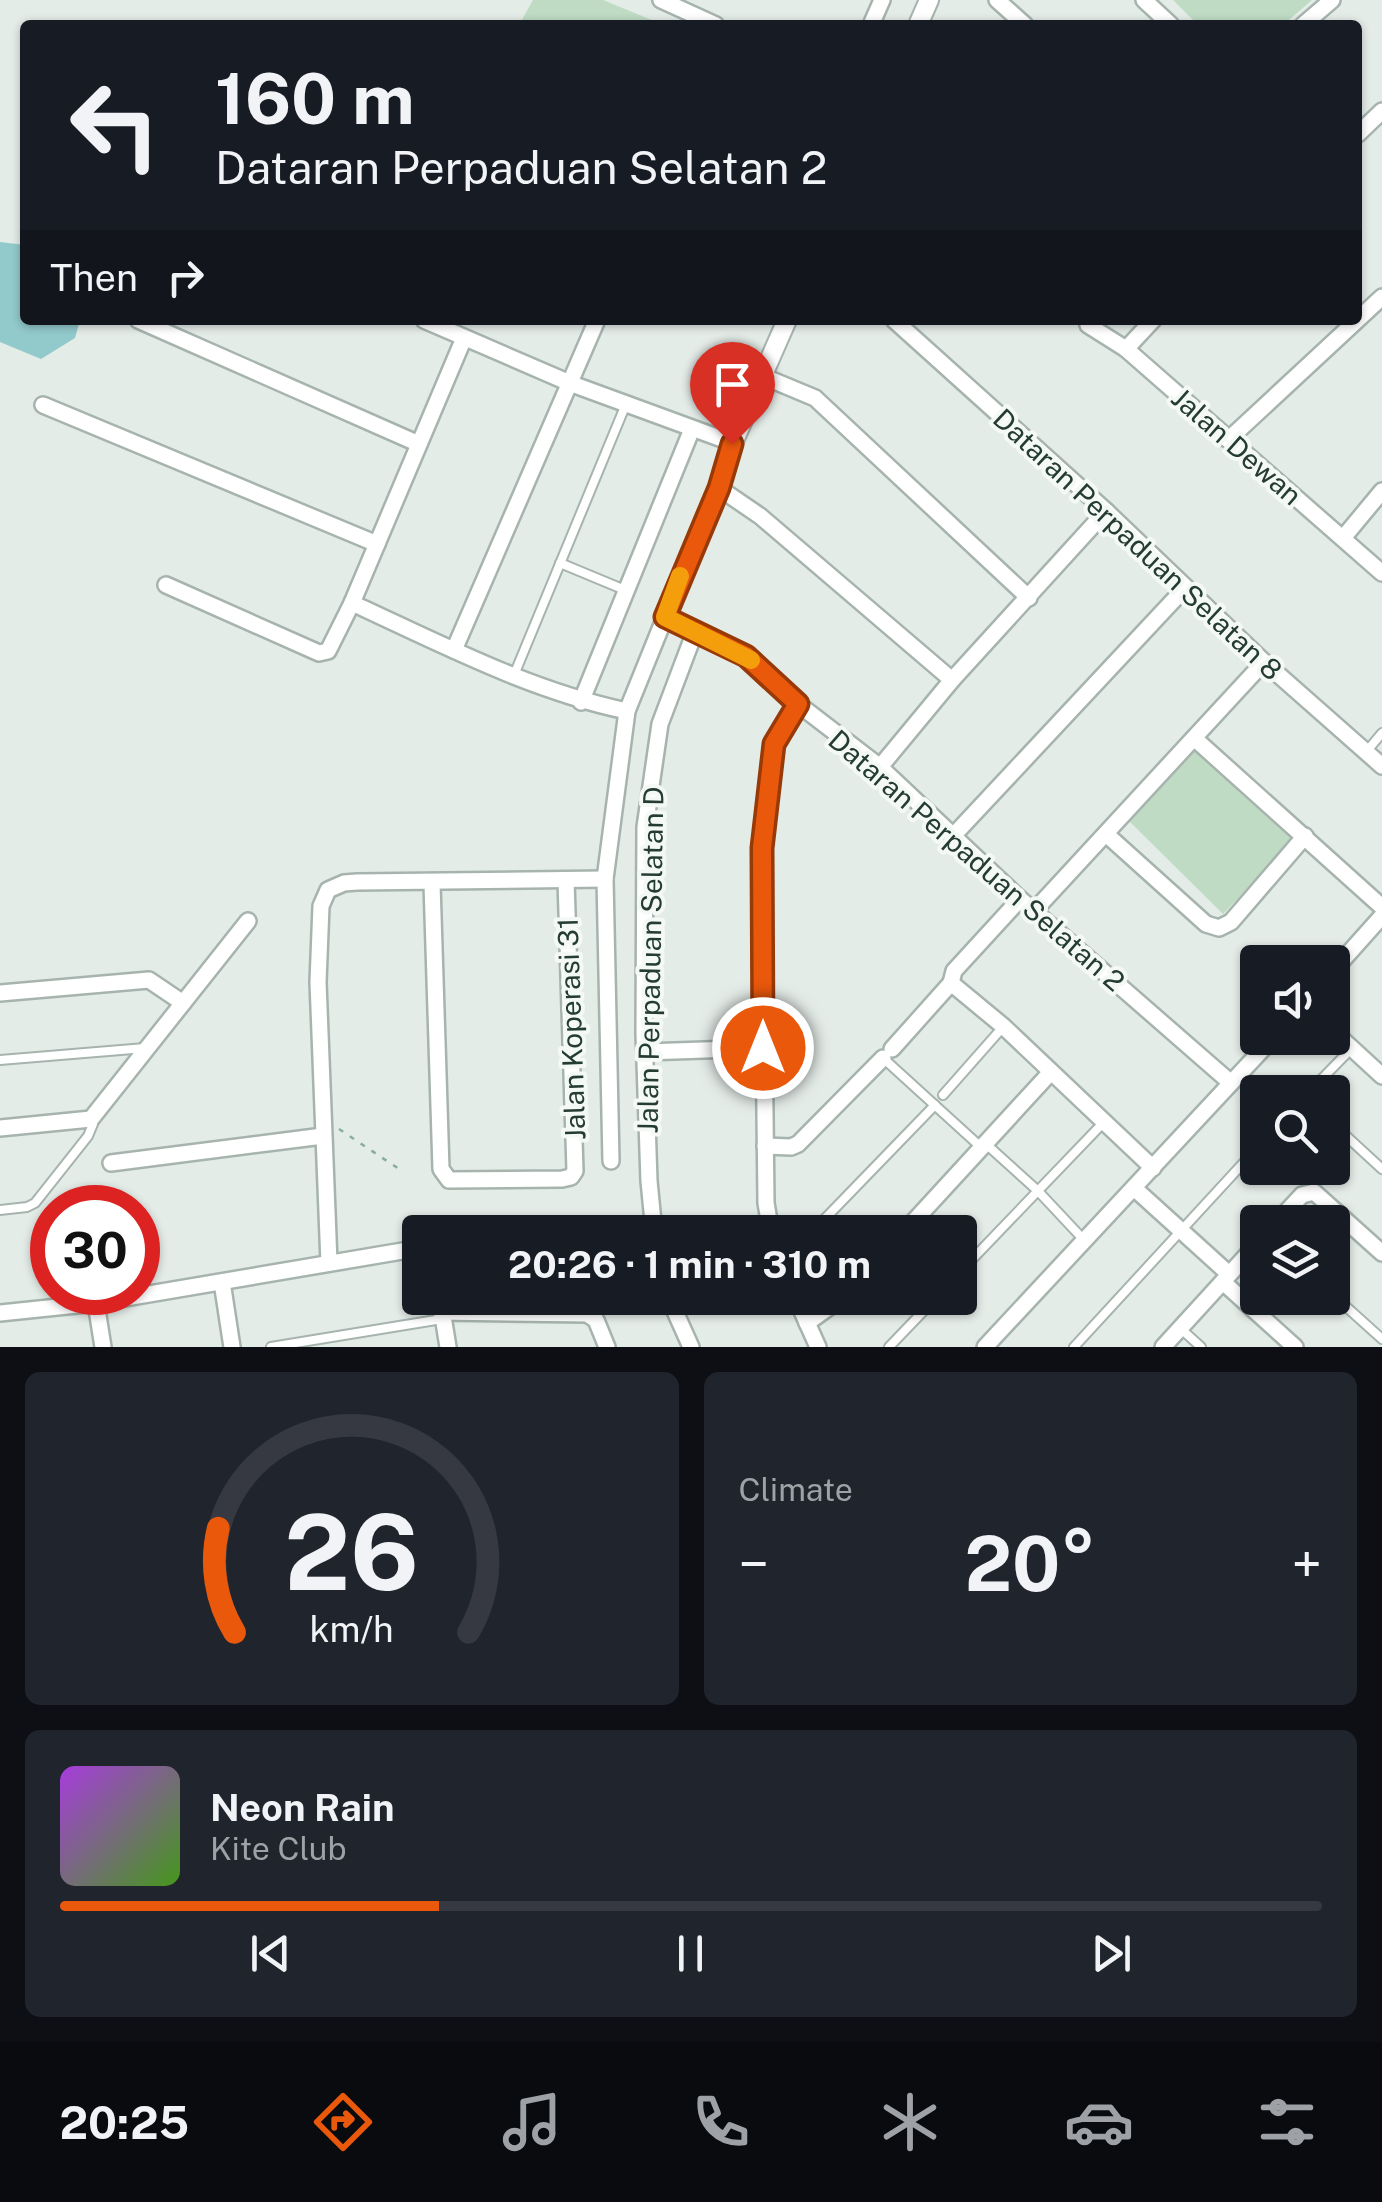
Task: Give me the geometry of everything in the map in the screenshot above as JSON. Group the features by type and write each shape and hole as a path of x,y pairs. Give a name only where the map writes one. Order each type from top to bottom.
{"street":[{"path":"661,0 705,20"},
{"path":"997,0 1019,20"},
{"path":"1144,0 1166,20"},
{"path":"1308,20 1332,0"},
{"path":"1362,130 1382,112"},
{"path":"1362,316 1382,297"},
{"path":"149,325 418,444"},
{"path":"435,325 572,384 732,444"},
{"path":"454,650 595,325"},
{"path":"611,1161 605,879 627,711 719,488 732,444 785,325"},
{"name":"Dataran Perpaduan Selatan 8","path":"900,325 1382,766"},
{"name":"Jalan Dewan","path":"1090,325 1126,349 1382,572"},
{"path":"1126,349 1148,325"},
{"path":"1228,440 1352,325"},
{"path":"166,585 318,653 328,651 352,604 464,338"},
{"path":"762,376 815,398 1029,598"},
{"path":"43,405 378,544"},
{"path":"582,702 692,428"},
{"path":"719,488 760,516 952,680"},
{"path":"1344,538 1382,491"},
{"path":"880,767 952,680 1106,511"},
{"path":"953,836 1185,588"},
{"path":"352,604 582,702 627,711"},
{"name":"Dataran Perpaduan Selatan 2","path":"665,617 746,656 798,704 880,767 1020,900 1232,1083"},
{"name":"Jalan Perpaduan Selatan D","path":"652,1215 645,1052 645,827 660,724 694,634"},
{"path":"1034,911 1264,662"},
{"path":"768,1215 762,848 774,744 798,704"},
{"path":"1194,738 1382,907"},
{"path":"1106,834 1206,924 1219,928 1231,922 1305,836"},
{"path":"329,1264 318,982 323,898 328,890 344,883 605,879"},
{"name":"Jalan Koperasi 31","path":"432,884 441,1169 450,1180 562,1180 571,1177 575,1162 566,880"},
{"path":"765,1146 791,1148 798,1144 952,983 954,971 1020,900"},
{"path":"1350,952 1382,916"},
{"path":"0,1128 91,1119 248,921"},
{"path":"0,993 146,980 156,982 183,1003"},
{"path":"952,983 1003,1026 1152,1168"},
{"path":"645,1052 763,1048"},
{"path":"1352,1048 1382,1076"},
{"path":"985,1347 1258,1055"},
{"path":"920,1215 1050,1072"},
{"path":"111,1163 323,1136"},
{"path":"1134,1188 1180,1229 1295,1347"},
{"path":"1293,1205 1302,1195 1314,1192 1328,1205"},
{"path":"1350,1224 1382,1253"},
{"path":"160,1292 402,1251"},
{"path":"1163,1347 1240,1263"},
{"path":"222,1282 232,1347"},
{"path":"0,1314 30,1311"},
{"path":"98,1315 103,1347"},
{"path":"442,1315 448,1347"},
{"path":"588,1315 596,1320 606,1347"},
{"path":"676,1315 690,1347"},
{"path":"804,1315 818,1347"},
{"path":"808,1323 819,1315"}],"lane":[{"path":"514,674 626,404"},
{"path":"560,563 624,590"},
{"path":"1366,752 1382,733"},
{"path":"943,1094 1003,1026"},
{"path":"0,1060 148,1048"},
{"path":"1325,1075 1352,1048"},
{"path":"887,1053 936,1105 1038,1191 1085,1240"},
{"path":"829,1215 936,1105"},
{"path":"0,1210 35,1203 88,1136 91,1119"},
{"path":"977,1254 1103,1122"},
{"path":"1350,1139 1382,1168"},
{"path":"1074,1347 1240,1166"},
{"path":"1350,1310 1382,1339"},
{"path":"271,1347 418,1315"},
{"path":"889,1347 920,1315"},
{"path":"1180,1328 1201,1347"}],"path":[{"path":"322,1115 356,1144 402,1171"}],"green space":[{"path":"533,0 603,0 652,20 522,20"},
{"path":"1173,0 1312,0 1289,20 1193,20"},
{"path":"1195,742 1298,836 1223,914 1123,815"}],"water":[{"path":"0,242 20,244 20,325 79,325 75,338 41,359 0,342"}],"slow traffic":[{"path":"680,576 665,617 751,660"}],"route":[{"path":"732,444 719,488 665,617 746,656 798,704 774,744 762,848 763,1048"}]}
